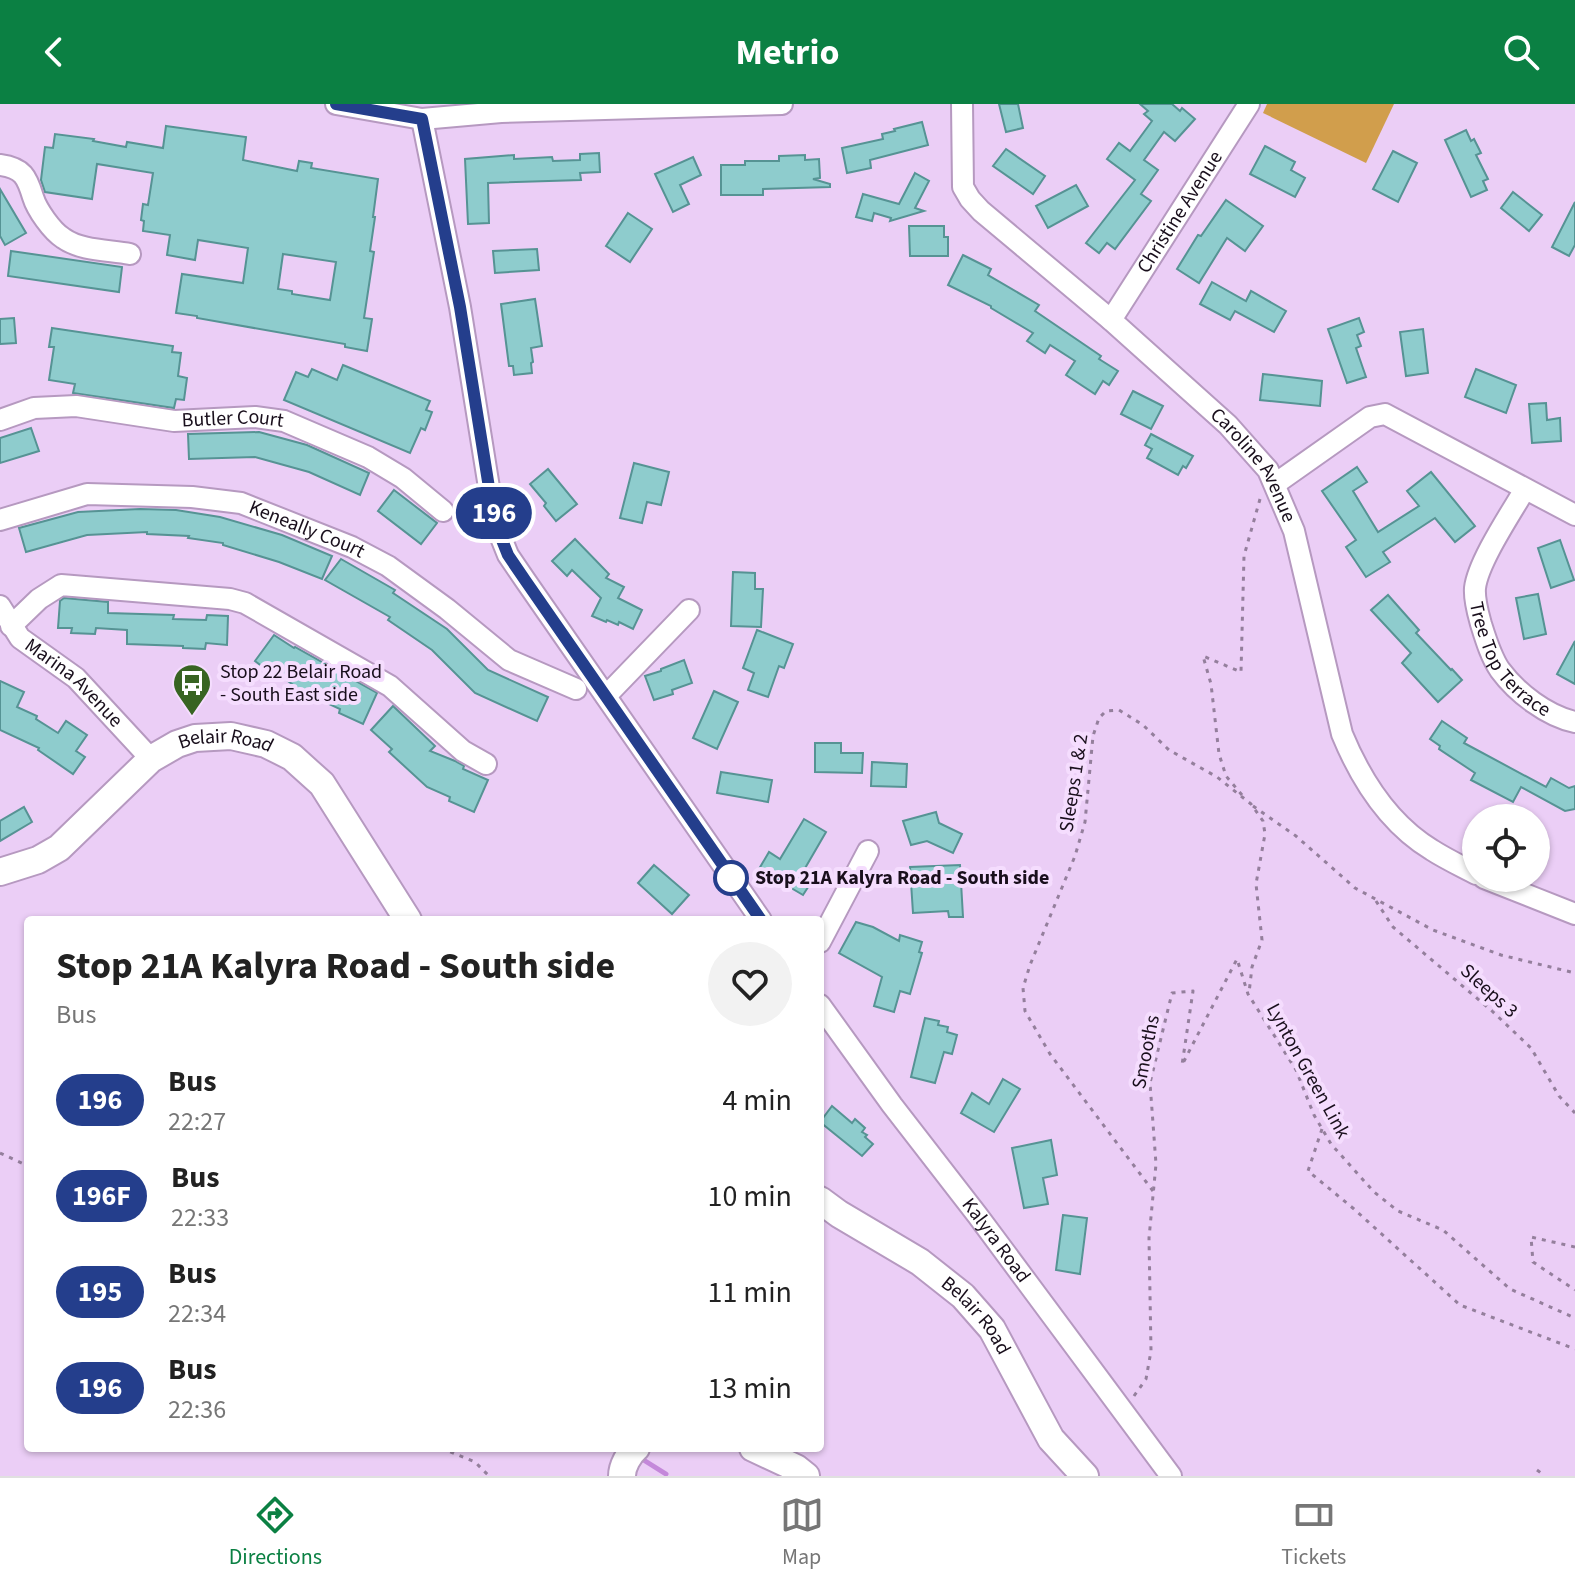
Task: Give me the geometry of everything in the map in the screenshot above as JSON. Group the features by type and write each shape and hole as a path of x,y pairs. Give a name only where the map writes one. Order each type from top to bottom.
{"main road":[{"name":"Belair Road","path":"0,872 38,860 59,848 151,759 195,738 231,736 266,744 292,757 322,784 405,916"},
{"name":"Belair Road","path":"824,1203 920,1262 963,1296 992,1329 1051,1439 1085,1476"},
{"path":"622,1476 632,1452"},
{"path":"762,1452 806,1476"}],"street":[{"path":"336,104 422,119 501,112 782,104"},
{"name":"Caroline Avenue","path":"962,104 963,187 970,199 1228,425 1271,477 1294,531 1342,734 1352,759 1377,800 1402,828 1431,850 1462,867"},
{"name":"Christine Avenue","path":"1111,320 1249,104"},
{"path":"422,119 460,307 496,523 508,555 758,916"},
{"path":"0,165 12,167 24,175 32,189 33,199 51,228 64,239 78,246 130,254"},
{"name":"Butler Court","path":"0,420 34,408 76,406 174,421 255,417 284,421 368,457 403,478 443,511"},
{"path":"1271,477 1370,417 1385,414 1575,515"},
{"name":"Tree Top Terrace","path":"1525,489 1481,567 1475,589 1478,614 1487,645 1499,669 1517,689 1540,707 1575,722"},
{"name":"Keneally Court","path":"0,520 87,494 192,497 241,503 352,547 388,566 509,660 576,689"},
{"path":"11,626 39,599 61,585 230,599 245,603 390,686 463,751 486,764"},
{"name":"Marina Avenue","path":"0,606 20,638 76,678 151,759"},
{"path":"606,696 689,610"},
{"path":"824,934 868,851"},
{"path":"1519,892 1575,914"},
{"name":"Kalyra Road","path":"824,1011 1171,1476"}],"path":[{"path":"1251,999 1252,967 1262,940 1256,884 1265,834 1263,821 1226,776 1219,754 1211,684 1203,656 1241,672 1244,556 1271,477"},
{"name":"Sleeps 1 & 2","path":"1153,1191 1050,1054 1025,1011 1023,988 1075,856 1085,822 1093,736 1099,718 1106,711 1119,710 1143,725 1169,750 1217,777 1251,804"},
{"path":"1251,804 1296,836 1355,888 1433,930 1501,955 1575,973"},
{"name":"Sleeps 3","path":"1374,898 1393,927 1531,1048 1559,1096 1575,1113"},
{"name":"Smooths","path":"1123,1412 1146,1379 1151,1351 1149,1238 1156,1164 1150,1083 1172,993 1193,991 1182,1065 1237,959 1251,999"},
{"name":"Lynton Green Link","path":"1251,999 1296,1070 1314,1115 1331,1144 1374,1192 1398,1211 1443,1230 1510,1289 1575,1318"},
{"path":"1322,1129 1308,1171 1460,1305 1575,1349"},
{"path":"0,1153 24,1164"},
{"path":"1575,1247 1531,1237 1533,1262 1575,1290"},
{"path":"451,1452 475,1462 489,1476"},
{"path":"1537,1470 1545,1476"}],"shaded area":[{"path":"1267,104 1394,104 1366,163 1263,113"}],"building":[{"path":"999,104 1018,104 1023,128 1006,132"},
{"path":"1140,104 1172,104 1195,119 1175,141 1164,132 1144,160 1158,170 1141,194 1151,201 1115,249 1107,243 1099,253 1086,243 1135,180 1107,159 1119,143 1130,151 1152,121 1144,114 1148,111"},
{"path":"922,122 928,145 870,160 871,168 847,173 842,148 883,139 882,134"},
{"path":"166,126 246,137 243,160 297,171 299,161 312,163 311,168 378,179 370,251 374,252 364,318 372,319 367,351 345,347 345,344 176,313 182,274 243,283 248,248 198,240 195,260 167,255 170,235 143,231 144,221 141,220 143,204 148,205 153,173 97,164 92,199 45,192 41,180 45,147 53,148 55,134 126,147 127,142 163,148","holes":["283,254 336,262 330,300 278,289"]},
{"path":"1466,130 1481,153 1476,155 1488,179 1483,181 1487,190 1471,197 1445,140"},
{"path":"1265,146 1295,162 1291,170 1305,178 1295,197 1250,174"},
{"path":"1006,149 1045,176 1033,194 993,166"},
{"path":"1393,151 1417,163 1398,202 1373,189"},
{"path":"599,153 600,172 580,173 581,180 488,183 489,223 468,224 465,159 514,155 514,159 552,157 553,161 580,160 580,154"},
{"path":"805,155 805,160 819,159 820,178 813,179 830,184 830,187 763,189 763,195 721,195 721,165 779,161 779,156"},
{"path":"693,157 701,175 680,185 689,204 673,212 655,174"},
{"path":"915,173 929,181 915,208 924,211 890,221 891,218 874,213 872,221 856,217 863,194 899,204"},
{"path":"1076,185 1088,206 1048,228 1036,206"},
{"path":"0,189 26,233 5,245 0,236"},
{"path":"1513,192 1542,215 1529,231 1501,208"},
{"path":"1226,200 1263,226 1245,251 1227,238 1199,283 1177,269 1198,235 1201,236"},
{"path":"1575,202 1575,245 1569,256 1552,247"},
{"path":"628,213 652,229 630,262 606,246"},
{"path":"909,226 944,226 944,237 948,237 948,256 910,256"},
{"path":"537,249 539,270 495,273 493,251"},
{"path":"11,251 122,267 119,292 8,276"},
{"path":"963,255 991,269 988,275 1039,305 1035,311 1118,371 1109,385 1103,381 1095,394 1066,375 1075,361 1050,345 1045,353 1027,341 1033,333 991,306 948,285"},
{"path":"1212,282 1246,301 1251,291 1286,311 1274,332 1235,311 1230,320 1200,304"},
{"path":"535,299 542,346 531,348 532,373 514,375 513,366 509,366 501,304"},
{"path":"14,318 16,343 0,344 0,319"},
{"path":"1359,318 1364,332 1357,335 1361,346 1356,348 1366,377 1347,383 1328,329"},
{"path":"52,328 173,346 172,352 181,353 178,376 187,378 184,400 176,399 174,408 73,393 75,384 49,380 54,347 49,347"},
{"path":"1423,329 1428,373 1406,376 1400,332"},
{"path":"343,365 430,401 426,410 432,412 410,453 284,400 296,372 308,377 312,369 337,380"},
{"path":"1476,369 1516,385 1506,413 1465,397"},
{"path":"1263,374 1322,381 1320,406 1260,400"},
{"path":"1133,391 1163,406 1151,429 1121,414"},
{"path":"1546,403 1547,420 1560,418 1561,441 1532,443 1529,404"},
{"path":"31,428 39,451 0,463 0,438"},
{"path":"259,432 307,445 369,473 360,495 309,472 255,457 189,459 188,434"},
{"path":"1151,434 1193,456 1178,475 1147,458 1152,449 1145,445"},
{"path":"634,463 669,472 661,505 647,502 642,523 620,518"},
{"path":"1357,467 1367,482 1353,491 1378,532 1419,506 1407,491 1431,472 1475,526 1455,542 1435,518 1383,552 1390,562 1366,577 1346,547 1356,540 1322,491"},
{"path":"548,469 577,504 556,521 530,484"},
{"path":"394,490 437,523 421,544 378,511"},
{"path":"176,510 220,517 282,535 332,556 322,579 223,543 147,532 87,535 26,552 19,528 78,512"},
{"path":"575,539 609,574 606,578 624,587 618,598 642,610 633,629 619,622 618,625 592,616 601,598 572,570 567,576 552,561"},
{"path":"1560,540 1574,580 1551,588 1538,548"},
{"path":"341,559 395,590 393,593 447,629 488,670 548,697 537,721 475,693 432,650 388,620 390,617 325,580"},
{"path":"733,572 755,573 755,589 763,589 761,627 731,626"},
{"path":"1538,594 1546,634 1524,639 1516,598"},
{"path":"1388,595 1419,630 1416,633 1462,680 1438,702 1402,663 1411,653 1371,610"},
{"path":"64,598 108,602 108,613 174,615 173,619 206,620 207,615 228,616 227,645 206,643 205,649 127,644 127,630 96,628 95,634 71,633 72,628 58,628 60,601"},
{"path":"757,630 793,644 784,668 779,666 768,697 748,690 754,673 743,668"},
{"path":"274,635 377,693 363,724 339,713 340,709 303,692 278,674 276,677 255,661"},
{"path":"1575,641 1575,684 1557,674"},
{"path":"684,660 692,683 654,700 645,676"},
{"path":"0,681 24,692 17,707 37,716 36,719 58,733 66,721 87,735 76,751 85,757 73,774 39,748 0,730"},
{"path":"714,691 738,702 717,749 693,738"},
{"path":"393,706 435,746 430,751 488,780 474,812 427,787 389,752 392,749 371,730"},
{"path":"1442,721 1467,738 1464,743 1546,787 1551,778 1569,788 1575,786 1575,809 1565,811 1521,787 1513,802 1471,780 1475,773 1439,749 1440,746 1430,739"},
{"path":"815,743 841,743 841,753 863,753 862,773 815,772"},
{"path":"872,762 907,764 906,787 871,786"},
{"path":"721,772 772,780 768,802 717,793"},
{"path":"24,807 32,822 0,841 0,821"},
{"path":"936,812 939,823 962,834 953,853 927,841 911,845 903,821"},
{"path":"804,819 826,832 804,870 807,872 803,880 810,884 803,895 759,869 769,852 780,859"},
{"path":"654,865 689,895 672,914 638,883"},
{"path":"960,865 963,917 949,917 948,911 913,913 910,867"},
{"path":"856,922 899,941 900,935 922,942 919,952 922,953 910,994 900,991 894,1012 874,1006 882,977 839,953"},
{"path":"925,1018 939,1021 938,1025 948,1027 947,1032 957,1035 952,1054 944,1052 935,1083 911,1077"},
{"path":"1003,1079 1020,1089 994,1132 961,1113 972,1093 989,1104"},
{"path":"832,1106 852,1123 855,1119 865,1128 862,1132 873,1144 862,1156 824,1125 824,1117"},
{"path":"1051,1140 1057,1175 1043,1178 1048,1204 1024,1208 1012,1148"},
{"path":"1063,1215 1087,1218 1080,1274 1056,1270"}],"waterway":[{"path":"642,1459 666,1474"}],"bus line":[{"name":"196","path":"336,104 422,119 460,307 491,500 508,555 758,916"}],"place":[{"name":"Stop 22 Belair Road - South East side","path":"192,717"},
{"name":"Stop 21A Kalyra Road - South side","path":"731,878"}]}
